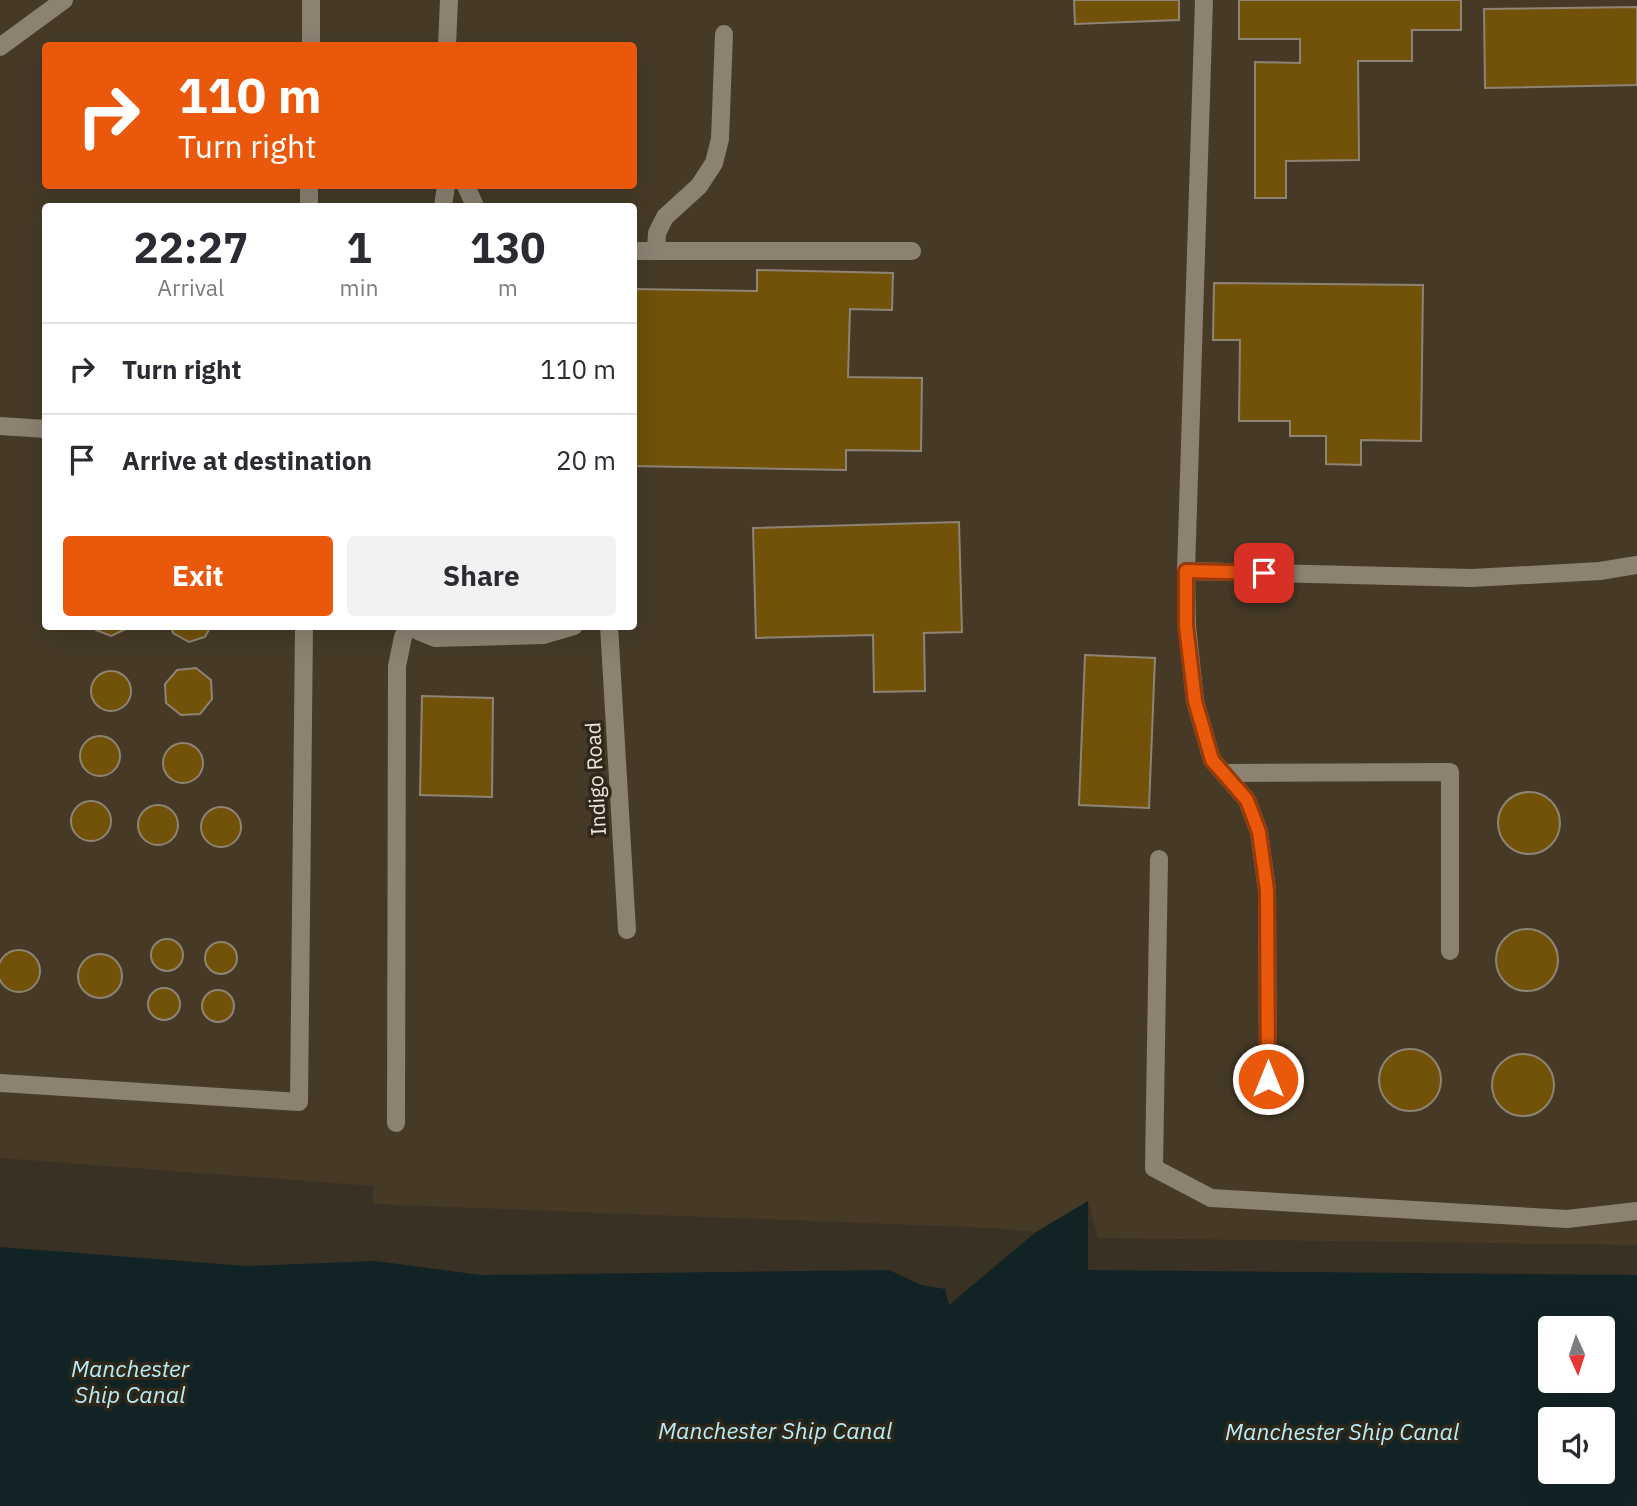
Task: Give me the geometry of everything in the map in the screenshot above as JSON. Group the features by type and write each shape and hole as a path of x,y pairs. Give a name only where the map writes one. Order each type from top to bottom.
{"lane":[{"path":"0,47 64,0"},
{"path":"311,0 311,42"},
{"path":"447,42 449,0"},
{"path":"1204,0 1186,626 1195,701 1212,760 1247,800 1259,832 1267,890 1268,1079"},
{"path":"656,251 657,233 665,217 699,186 715,163 720,139 724,34"},
{"path":"637,251 912,251"},
{"path":"0,426 42,429"},
{"path":"1186,571 1472,578 1601,571 1637,565"},
{"path":"0,1083 299,1102 304,630"},
{"path":"396,1123 397,666 406,630"},
{"path":"418,630 435,638 543,635 560,630"},
{"name":"Indigo Road","path":"609,630 627,930"},
{"path":"1223,773 1450,772 1450,951"},
{"path":"1159,859 1154,1168 1211,1198 1567,1219 1637,1211"}],"shaded area":[{"path":"0,0 1637,0 1637,1245 1098,1238 1088,1202 1036,1232 992,1228 373,1204 373,1186 0,1158"}],"water":[{"name":"Manchester Ship Canal","path":"1088,1201 1088,1270 1637,1275 1637,1506 0,1506 0,1247 247,1266 375,1261 481,1275 889,1270 921,1285 945,1289 949,1305 1036,1232"}],"building":[{"path":"1074,0 1179,0 1179,20 1075,24"},
{"path":"1239,0 1461,0 1461,30 1412,30 1412,61 1358,61 1359,160 1286,161 1286,198 1255,198 1255,62 1300,63 1300,39 1239,39"},
{"path":"1637,7 1637,85 1485,88 1484,9"},
{"path":"757,270 893,273 892,310 850,309 848,377 922,378 921,451 846,450 846,470 637,466 637,289 757,291"},
{"path":"1214,283 1423,285 1421,441 1361,440 1361,465 1326,464 1326,436 1290,436 1290,421 1239,421 1240,340 1213,340"},
{"path":"959,522 962,632 924,633 925,691 874,692 873,635 756,638 753,528"},
{"path":"96,630 124,630 111,636"},
{"path":"172,630 209,630 205,637 189,642"},
{"path":"1085,655 1155,658 1149,808 1079,805"},
{"path":"196,668 211,680 212,699 200,714 181,715 166,703 165,684 177,670"},
{"path":"111,671 125,677 131,691 125,705 111,711 97,705 91,691 97,677"},
{"path":"422,696 493,698 492,797 420,795"},
{"path":"100,736 114,742 120,756 114,770 100,776 86,770 80,756 86,742"},
{"path":"183,743 197,749 203,763 197,777 183,783 169,777 163,763 169,749"},
{"path":"1529,792 1551,801 1560,823 1551,845 1529,854 1507,845 1498,823 1507,801"},
{"path":"91,801 105,807 111,821 105,835 91,841 77,835 71,821 77,807"},
{"path":"158,805 172,811 178,825 172,839 158,845 144,839 138,825 144,811"},
{"path":"221,807 235,813 241,827 235,841 221,847 207,841 201,827 207,813"},
{"path":"1527,929 1549,938 1558,960 1549,982 1527,991 1505,982 1496,960 1505,938"},
{"path":"167,939 178,944 183,955 178,966 167,971 156,966 151,955 156,944"},
{"path":"221,942 232,947 237,958 232,969 221,974 210,969 205,958 210,947"},
{"path":"11,951 27,951 39,963 39,979 27,991 11,991 -1,979 -1,963"},
{"path":"100,954 115,961 122,976 115,991 100,998 85,991 78,976 85,961"},
{"path":"164,988 175,993 180,1004 175,1015 164,1020 153,1015 148,1004 153,993"},
{"path":"218,990 229,995 234,1006 229,1017 218,1022 207,1017 202,1006 207,995"},
{"path":"1410,1049 1432,1058 1441,1080 1432,1102 1410,1111 1388,1102 1379,1080 1388,1058"},
{"path":"1523,1054 1545,1063 1554,1085 1545,1107 1523,1116 1501,1107 1492,1085 1501,1063"}],"route":[{"path":"1264,573 1186,571 1186,626 1195,701 1212,760 1247,800 1259,832 1267,890 1268,1079"}]}
